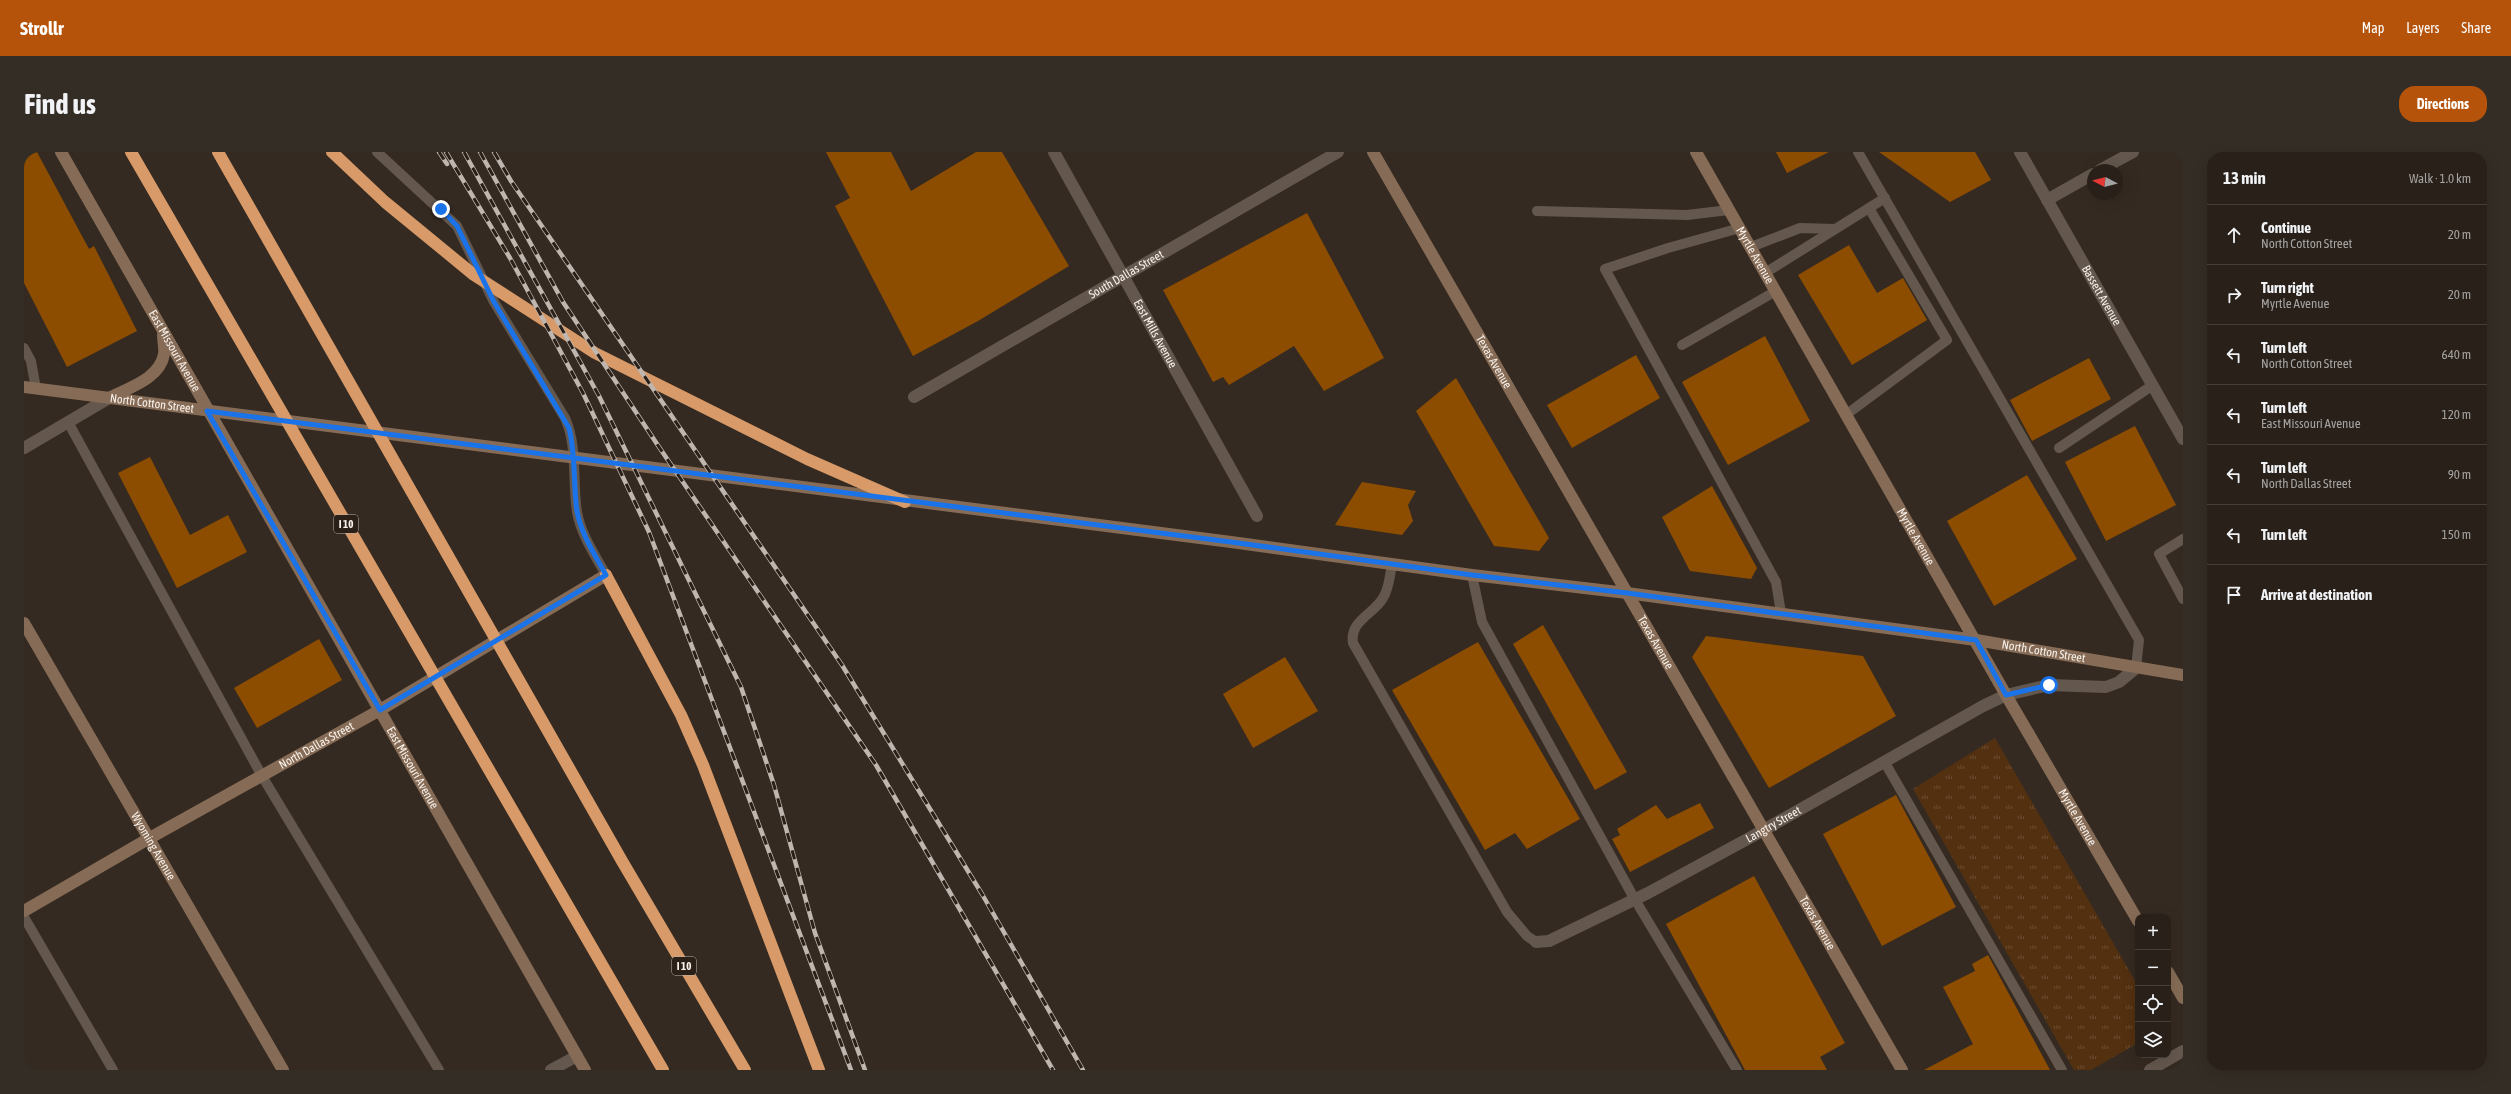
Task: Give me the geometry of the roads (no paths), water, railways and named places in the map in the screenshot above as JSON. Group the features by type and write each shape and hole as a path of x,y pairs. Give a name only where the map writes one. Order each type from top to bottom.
{"highway":[{"name":"I 10","path":"131,152 663,1070"},
{"name":"I 10","path":"218,152 622,861 745,1070"},
{"path":"332,152 385,202 474,275 595,353 807,459 905,502"},
{"path":"606,575 681,715 703,765 819,1070"}],"main road":[{"name":"East Missouri Avenue","path":"61,152 207,411 380,710 585,1070"},
{"name":"Texas Avenue","path":"1373,152 1902,1070"},
{"name":"Myrtle Avenue","path":"1696,152 1847,414 2006,695 2135,916"},
{"path":"109,398 150,377 159,367 164,354 163,332"},
{"name":"North Cotton Street","path":"30,388 458,442 905,502 1140,530 1472,575 1781,613 1976,640 2183,675"},
{"name":"North Dallas Street","path":"24,911 148,838 380,710 606,575"},
{"name":"Wyoming Avenue","path":"24,623 283,1070"},
{"path":"2171,977 2183,998"}],"street":[{"name":"East Mills Avenue","path":"1054,152 1257,516"},
{"name":"South Dallas Street","path":"914,397 1338,152"},
{"name":"Bassett Avenue","path":"2020,152 2183,439"},
{"path":"2111,164 2133,152"},
{"path":"2047,200 2087,177"},
{"path":"24,448 109,398"},
{"path":"2006,695 2059,684 2106,686 2119,682 2136,668"},
{"name":"Langtry Street","path":"1536,942 1549,941 1634,898 1648,893 1764,830 1884,761 2006,695"},
{"path":"2150,1070 2183,1051"},
{"path":"551,1070 577,1056"}],"lane":[{"path":"377,152 457,226 494,302 564,418 572,440 577,512 590,547 606,575"},
{"path":"1858,152 2139,640 2136,668"},
{"path":"1765,273 1885,198"},
{"path":"1847,414 1946,340 1869,208"},
{"path":"1538,211 1687,215 1729,210"},
{"path":"1740,228 1668,248 1605,270 1776,582 1781,613"},
{"path":"1751,247 1800,228 1835,230"},
{"path":"1682,345 1776,291"},
{"path":"24,348 31,361 30,388"},
{"path":"2059,448 2152,385"},
{"path":"68,422 262,776 439,1070"},
{"path":"2183,539 2159,554 2183,598"},
{"path":"1392,564 1383,599 1356,626 1351,634 1353,643 1507,912 1527,936 1536,942"},
{"path":"1472,575 1482,622 1634,898 1737,1070"},
{"path":"1884,761 2062,1070"},
{"path":"24,917 113,1070"}],"railway":[{"path":"439,152 447,164"},
{"path":"446,152 510,258 583,393 649,532 851,1070"},
{"path":"464,152 599,396 741,687 774,785 815,933 865,1070"},
{"path":"480,152 563,302 659,447 876,765 1053,1070"},
{"path":"494,152 511,181 842,665 982,894 1083,1070"}]}
